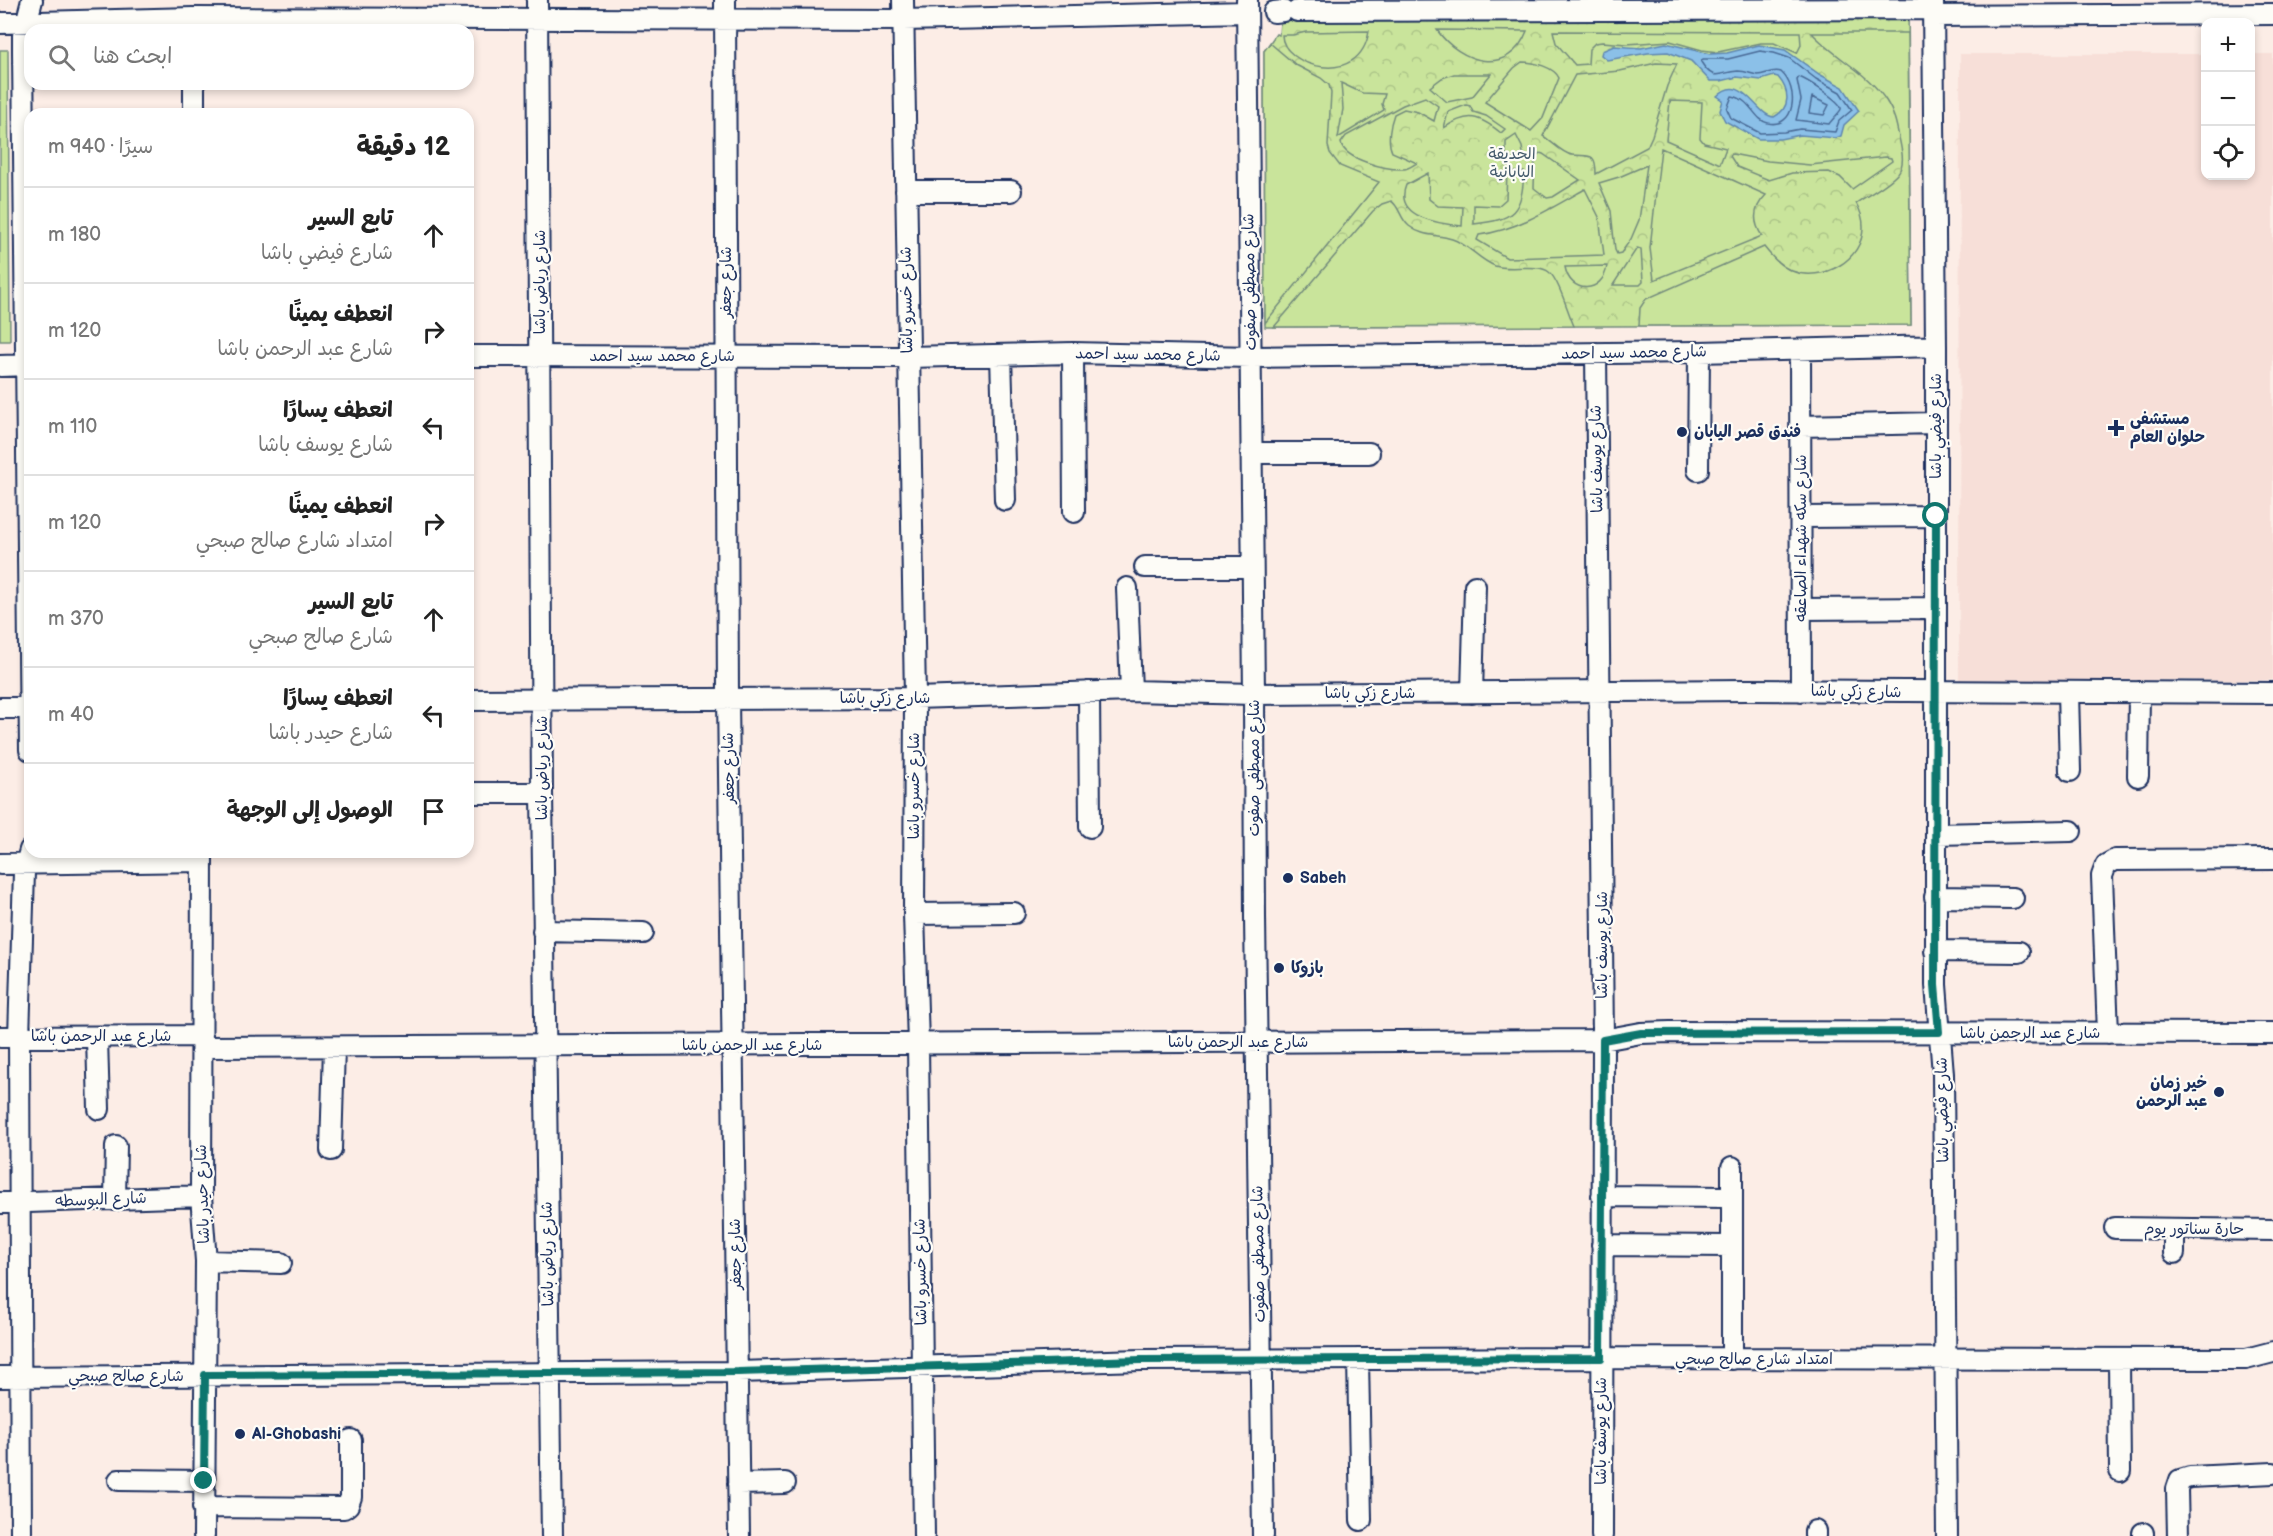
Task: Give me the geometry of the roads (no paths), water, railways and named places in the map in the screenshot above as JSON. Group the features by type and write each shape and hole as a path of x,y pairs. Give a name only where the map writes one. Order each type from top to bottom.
{"street":[{"path":"26,23 32,0"},
{"name":"شارع رياض باشا","path":"537,0 543,931 552,1536"},
{"name":"شارع جعفر","path":"725,0 728,698 739,1536"},
{"path":"0,23 193,16 725,20 903,10 1247,6"},
{"name":"شارع مصطفى صفوت","path":"1247,6 1256,1042 1263,1536"},
{"path":"1285,11 1933,8 2273,14"},
{"name":"شارع فيضي باشا","path":"1933,8 1936,346 1935,951 1943,1074 1947,1536"},
{"name":"شارع خسرو باشا","path":"903,10 915,698 914,914 918,1044 924,1536"},
{"path":"24,42 24,114"},
{"path":"194,90 194,108"},
{"path":"906,191 1011,191"},
{"name":"شارع محمد سيد احمد","path":"474,356 908,357 1073,352 1251,357 1700,352 1936,346"},
{"name":"شارع سكه شهداء الصاعقه","path":"1800,350 1801,691"},
{"path":"1073,352 1074,512"},
{"path":"1698,470 1700,352"},
{"name":"شارع يوسف باشا","path":"1596,353 1603,1040 1602,1536"},
{"path":"1001,355 1005,500"},
{"path":"0,366 24,365"},
{"path":"1801,426 1936,423"},
{"path":"1251,453 1369,453"},
{"path":"1801,517 1936,516"},
{"path":"1145,567 1252,567"},
{"path":"1472,693 1475,586"},
{"path":"1127,588 1131,691"},
{"path":"1801,609 1936,608"},
{"name":"شارع زكي باشا","path":"474,700 915,698 1131,691 1254,694 1801,691 2273,693"},
{"path":"1089,692 1090,827"},
{"path":"2068,692 2070,771"},
{"path":"2138,776 2139,692"},
{"path":"0,708 24,708"},
{"path":"474,793 542,793"},
{"path":"1936,834 2071,831"},
{"path":"0,864 24,858"},
{"path":"21,1536 20,1202 10,1036 28,858"},
{"name":"شارع حيدر باشا","path":"202,858 201,1196 206,1260 204,1536"},
{"path":"2108,1033 2102,876 2106,865 2115,860 2273,860"},
{"path":"1935,897 2013,898"},
{"path":"914,914 1014,913"},
{"path":"543,931 643,933"},
{"path":"1935,951 2019,952"},
{"name":"شارع عبد الرحمن باشا","path":"10,1036 334,1047 1603,1040 1641,1033 2273,1034"},
{"path":"97,1038 99,1109"},
{"path":"331,1150 334,1047"},
{"path":"115,1200 116,1146"},
{"path":"1731,1359 1732,1167"},
{"name":"شارع البوسطه","path":"0,1203 201,1196"},
{"path":"1602,1196 1731,1197"},
{"name":"حارة سناتور يوم","path":"2115,1228 2273,1230"},
{"path":"2174,1229 2174,1253"},
{"path":"1602,1245 1731,1246"},
{"path":"206,1260 281,1263"},
{"name":"امتداد شارع صالح صبحي","path":"1261,1361 1601,1358 2246,1359 2273,1352"},
{"path":"1358,1359 1361,1521"},
{"path":"2119,1359 2120,1472"},
{"name":"امتداد شارع صالح صبحي","path":"2246,1359 2273,1367"},
{"name":"شارع صالح صبحي","path":"0,1377 738,1372 1141,1360 1261,1361"},
{"path":"203,1508 344,1508 351,1497 351,1440"},
{"path":"2178,1536 2176,1490 2180,1480 2190,1477 2273,1473"},
{"path":"118,1480 204,1481"},
{"path":"738,1484 785,1483"}],"water":[{"path":"1666,43 1710,54 1727,53 1759,45 1785,50 1819,74 1843,87 1859,111 1844,125 1841,136 1836,138 1800,135 1780,139 1758,139 1725,121 1720,111 1723,100 1717,96 1726,90 1741,91 1767,115 1774,117 1783,109 1787,99 1785,88 1778,77 1761,80 1737,77 1710,81 1691,61 1668,52 1607,60 1601,55 1602,51 1614,46 1641,48"}],"place":[{"name":"مستشفى حلوان العام","path":"2116,428"},
{"name":"فندق قصر اليابان","path":"1682,432"},
{"name":"Sabeh","path":"1288,878"},
{"name":"بازوكا","path":"1279,968"},
{"name":"خير زمان عبد الرحمن","path":"2219,1092"},
{"name":"Al-Ghobashi","path":"240,1434"}],"park label":[{"name":"الحديقة اليابانية","path":"1512,163"}]}
